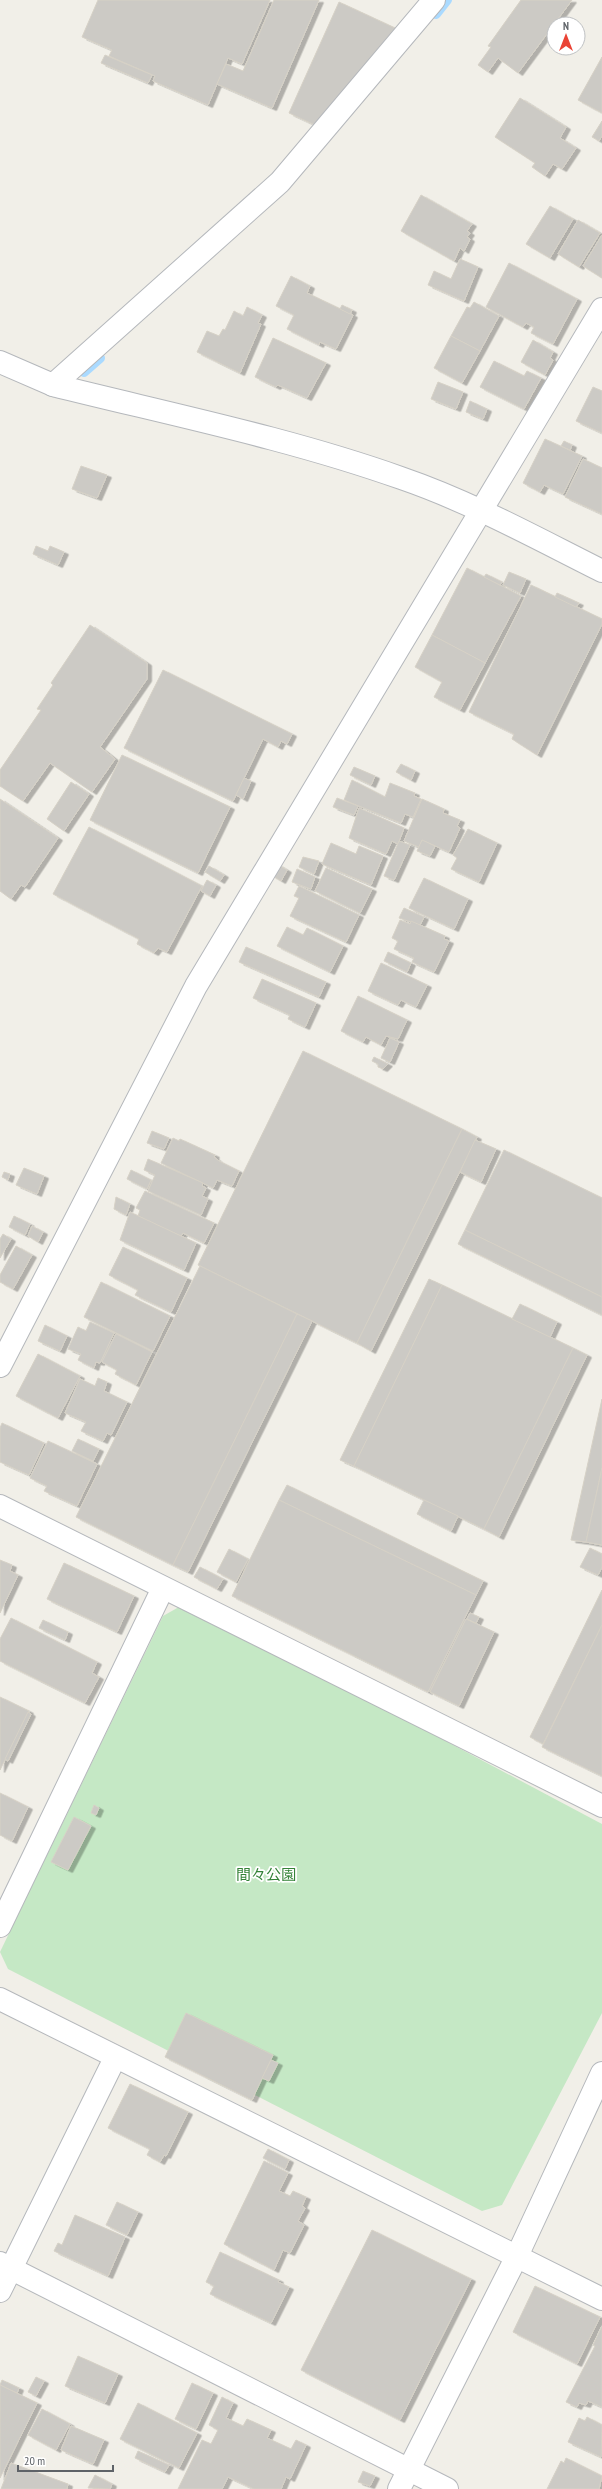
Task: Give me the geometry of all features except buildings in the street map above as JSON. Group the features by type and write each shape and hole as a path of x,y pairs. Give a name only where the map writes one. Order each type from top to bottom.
{"street":[{"path":"53,385 280,182 434,0"},
{"path":"0,1366 196,986 602,309"},
{"path":"0,362 53,385 328,454 402,478 482,511 602,571"},
{"path":"0,1506 602,1806"},
{"path":"0,1926 163,1588"},
{"path":"0,1999 115,2058 602,2299"},
{"path":"0,2291 5,2266 115,2058"},
{"path":"404,2480 517,2256 602,2073"},
{"path":"5,2266 404,2480 447,2489"}],"green space":[{"name":"間々公園","path":"186,1603 602,1824 602,2013 502,2205 482,2211 8,1969 0,1952 163,1616"}],"waterway":[{"path":"436,14 447,0"},
{"path":"84,372 100,358"}]}
